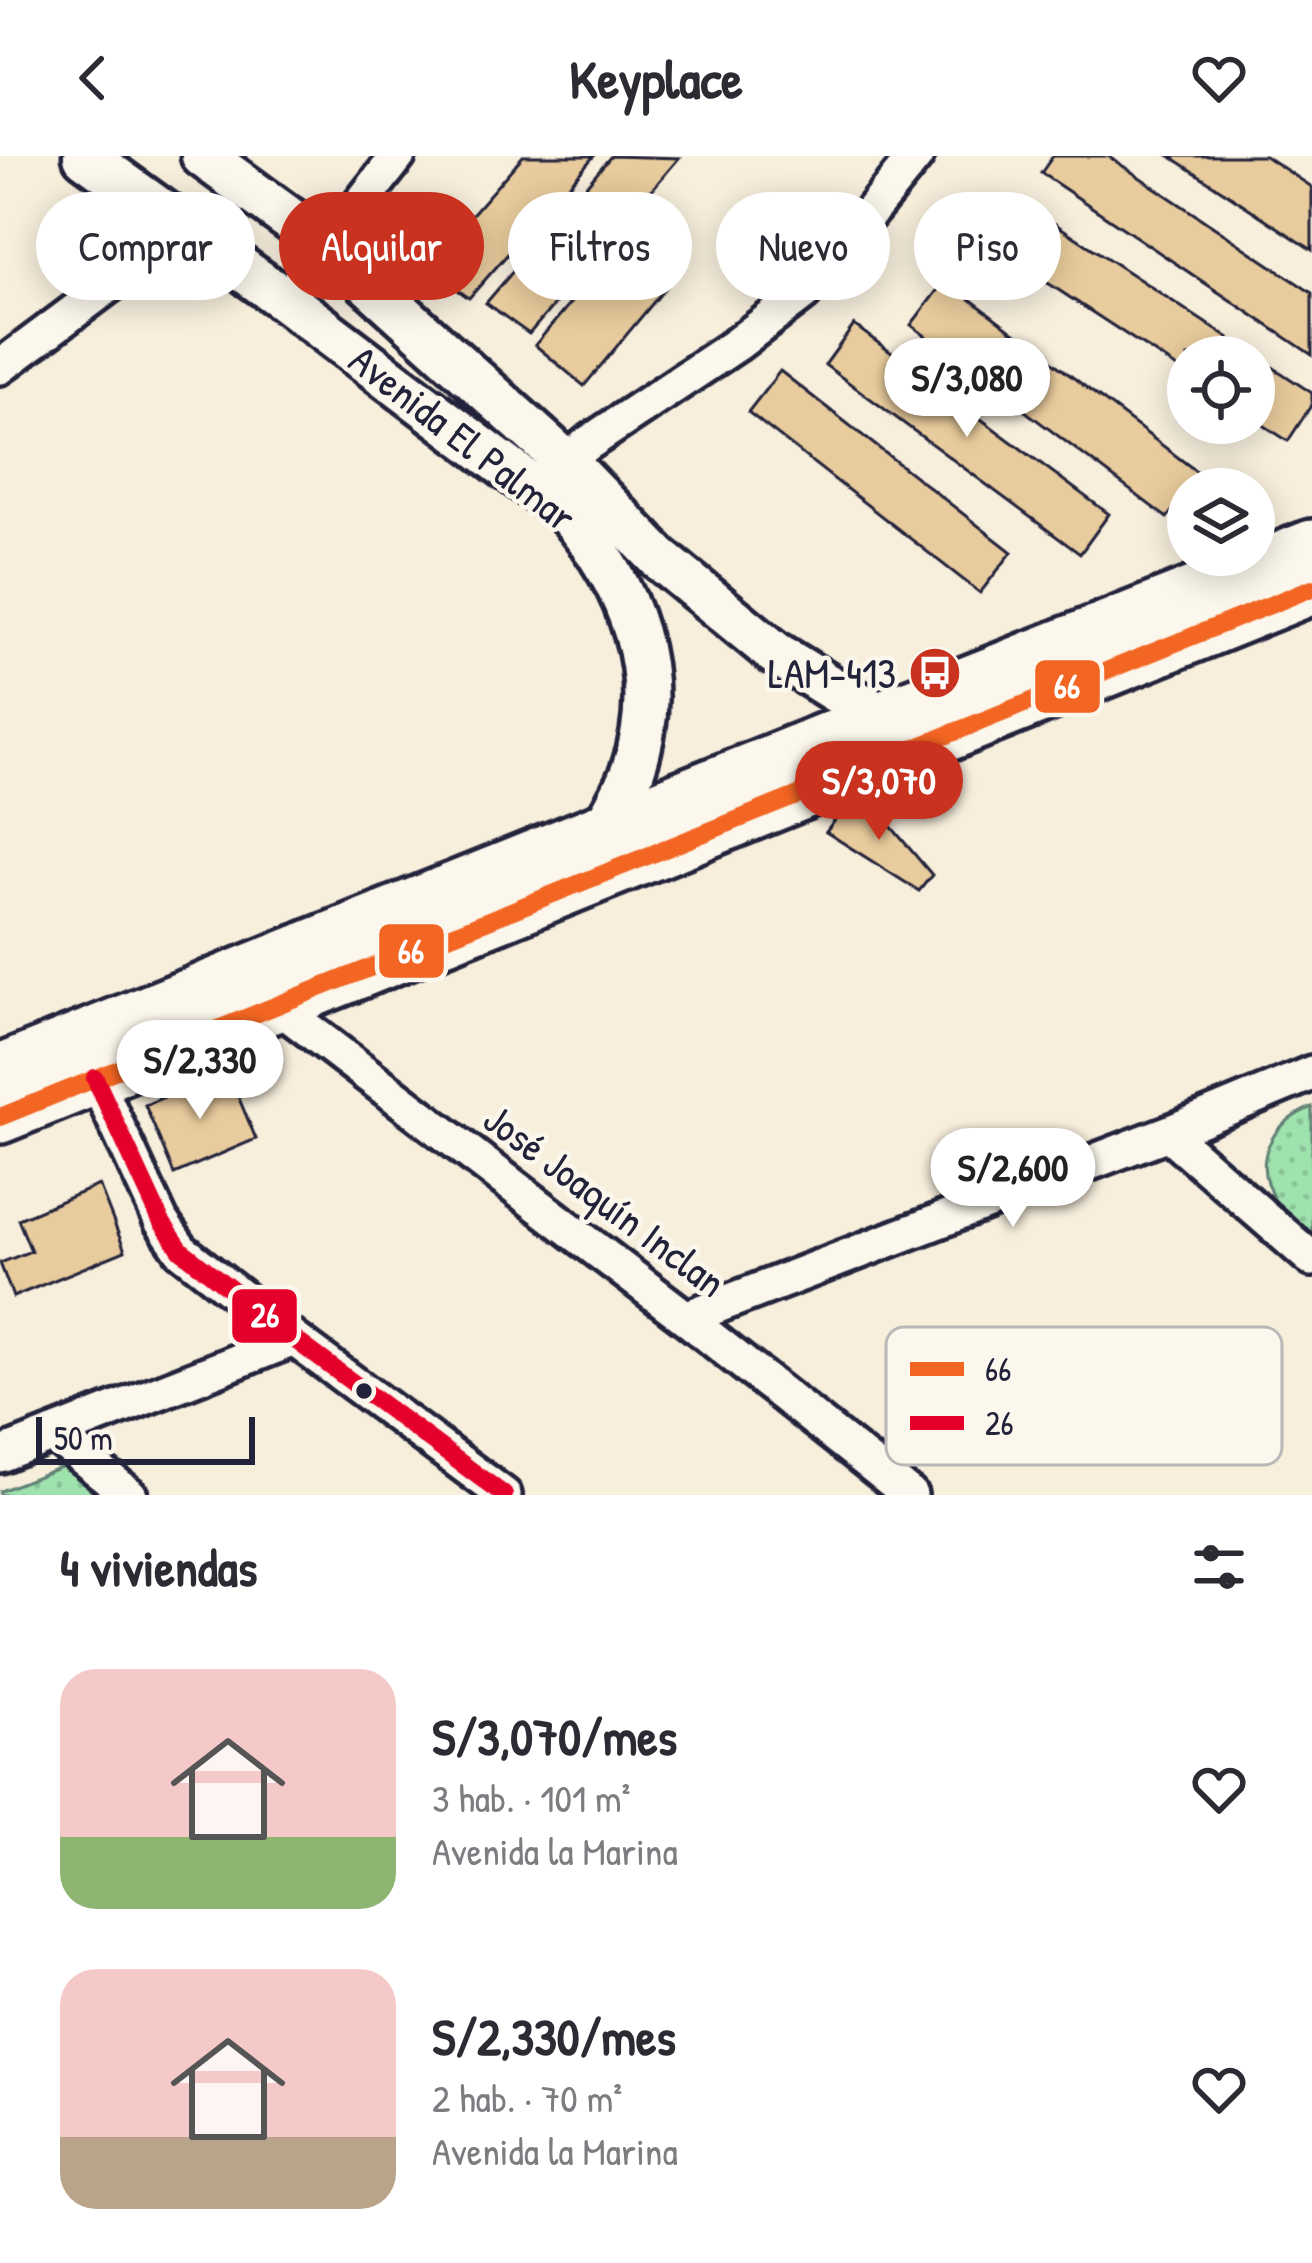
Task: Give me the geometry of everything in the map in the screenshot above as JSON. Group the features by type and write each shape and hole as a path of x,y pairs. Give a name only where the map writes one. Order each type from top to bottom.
{"main road":[{"path":"0,1117 95,1078 268,985 604,828 1312,546"},
{"path":"0,1071 268,985 1312,588"}],"street":[{"name":"Avenida El Palmar","path":"85,156 136,192"},
{"name":"Avenida El Palmar","path":"203,156 279,211"},
{"path":"370,192 398,156"},
{"path":"553,478 587,444 737,344 803,293 916,156"},
{"path":"0,367 90,300"},
{"name":"Avenida El Palmar","path":"285,300 553,478 775,653 883,716"},
{"name":"Avenida El Palmar","path":"380,300 553,478 567,513 608,566 628,607 642,653 646,695 638,753 626,789 604,828"},
{"name":"José Joaquín Inclan","path":"268,985 910,1495"},
{"path":"686,1318 1312,1073"},
{"path":"95,1078 181,1250 504,1495"},
{"path":"1168,1133 1312,1259"},
{"path":"0,1455 294,1340"},
{"path":"53,1434 130,1495"}],"green space":[{"path":"1312,1107 1312,1236 1276,1202 1268,1187 1265,1158 1285,1123"},
{"path":"66,1465 105,1495 0,1495 0,1491"}],"building":[{"path":"523,156 594,156 562,192 508,192 508,254 484,281 484,201"},
{"path":"611,156 679,158 650,192 580,192"},
{"path":"1053,156 1108,156 1312,293 1312,355 1041,173"},
{"path":"1170,156 1265,156 1312,187 1312,250"},
{"path":"1061,228 1225,336 1167,336 1167,361 1061,292"},
{"path":"508,277 508,300 558,300 529,334 486,303"},
{"path":"573,300 655,300 584,386 535,345"},
{"path":"930,300 971,300 1192,468 1167,468 1167,518 911,325"},
{"path":"854,325 1109,514 1080,554 825,365"},
{"path":"1275,369 1312,393 1312,404 1288,441 1275,433"},
{"path":"780,371 1012,552 980,593 748,412"},
{"path":"868,799 932,875 919,891 826,832 839,815"},
{"path":"227,1070 256,1139 174,1174 145,1105"},
{"path":"99,1185 125,1251 13,1297 0,1263 31,1251 18,1219"}],"transit line":[{"name":"66","path":"0,1117 1312,588"},
{"name":"26","path":"95,1078 161,1221 181,1250 504,1495"}],"place":[{"name":"LAM-413","path":"935,673"}]}
